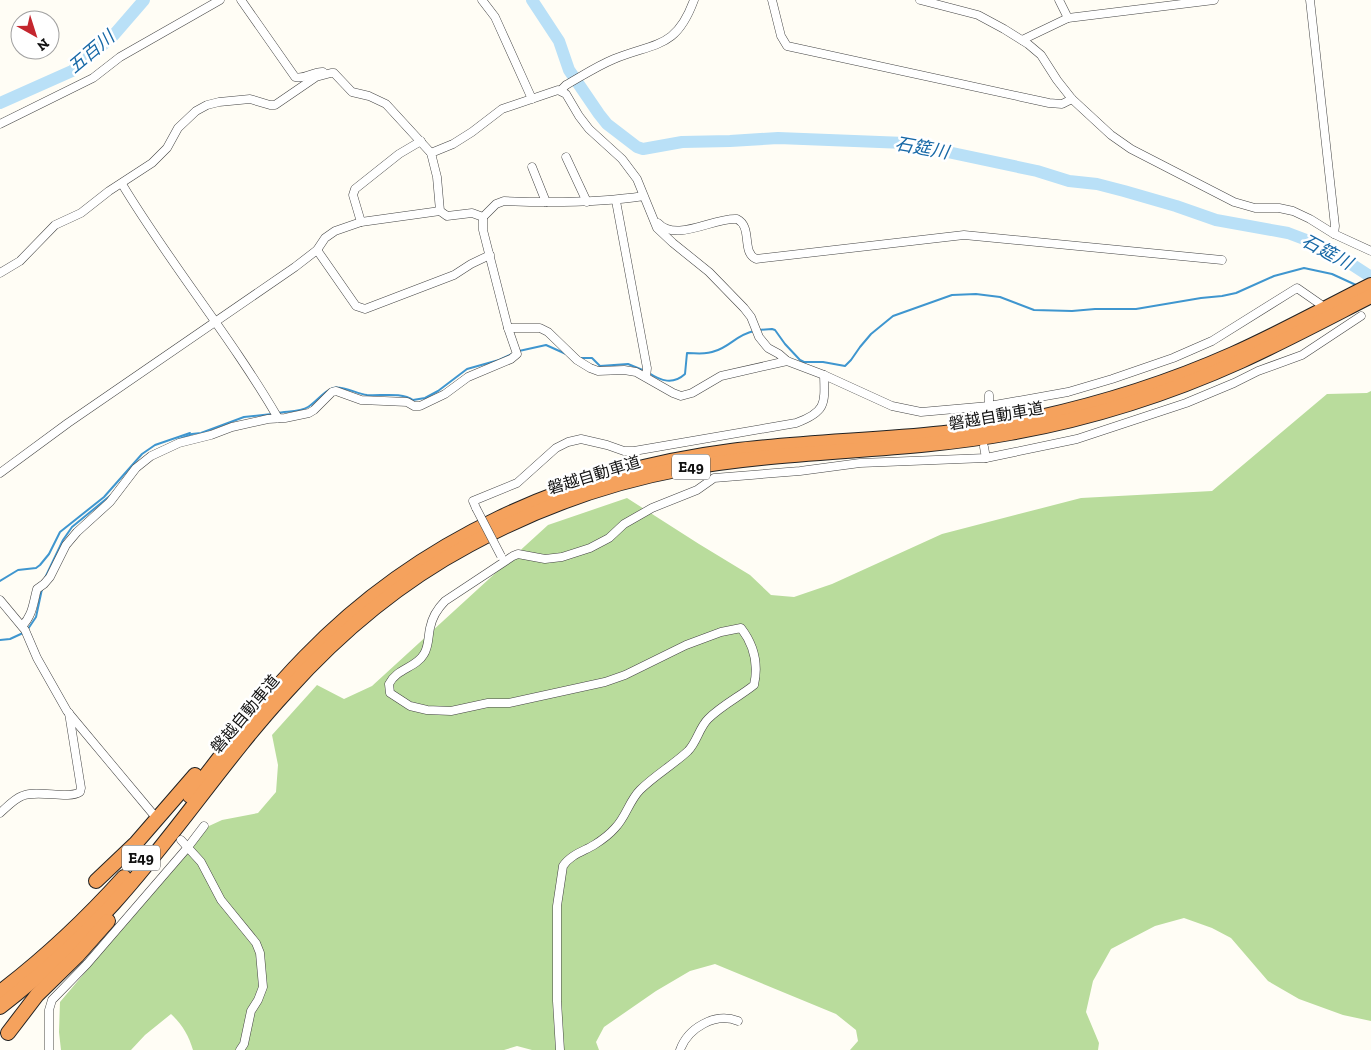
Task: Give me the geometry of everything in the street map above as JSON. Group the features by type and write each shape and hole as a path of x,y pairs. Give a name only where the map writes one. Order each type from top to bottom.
{"highway":[{"name":"磐越自動車道","path":"0,992 62,941 142,858 250,719 306,655 344,619 374,595 405,572 462,537 525,505 549,496 614,474 702,455 945,433 1035,419 1126,394 1172,379 1335,313 1371,285"},
{"name":"磐越自動車道","path":"0,1007 46,970 115,901 285,693 314,662 352,627 397,592 467,546 531,514 610,486 681,469 739,460 940,444 1036,428 1130,404 1186,384 1246,358 1371,296"},
{"path":"96,881 136,843 209,759 250,719"},
{"path":"8,1033 37,995 77,956 134,892 161,847"}],"street":[{"path":"0,124 93,78 120,57 220,0"},
{"path":"241,0 295,77 301,78 318,72 336,74 352,92 374,98 386,104 421,141 431,153 437,176 440,211"},
{"path":"482,0 495,17 532,99"},
{"path":"431,153 453,144 502,109 564,88 594,69 618,58 664,42 676,34 684,25 694,0"},
{"path":"772,0 781,36 787,46 1049,103 1064,103 1072,99"},
{"path":"920,0 963,10 1022,40 1041,55 1072,99 1121,143 1234,202 1255,208 1284,209 1298,213 1334,234 1371,251"},
{"path":"1059,0 1068,18"},
{"path":"1022,40 1068,18 1214,0"},
{"path":"1310,0 1335,226 1334,234"},
{"path":"0,273 20,261 55,225 81,213 152,163 166,148 178,128 190,116 202,108 219,102 253,99 273,106 281,103 316,77 327,74"},
{"path":"564,88 579,116 622,159 637,178 657,228 666,238 709,272 744,308 751,317 759,336 768,348 779,354 787,362 824,375 892,406 921,412 977,409 1068,392 1173,358 1212,341 1297,288 1335,313 1361,316"},
{"path":"361,222 352,195 355,189 398,154 421,141"},
{"path":"566,157 587,202"},
{"path":"532,167 546,202"},
{"path":"122,184 156,240 278,418"},
{"path":"22,626 32,612 37,589 50,577 66,544 76,532 110,502 129,477 157,452 179,443 251,422 309,413 332,392 336,391 360,400 407,402 414,406 420,406 445,394 468,376 516,356 483,230 483,217 502,201 616,201 644,196"},
{"path":"616,201 647,368 646,377"},
{"path":"0,473 295,267 317,250 330,233 361,222 440,211 447,216 472,213 483,217"},
{"path":"652,219 664,229 675,230 737,219 744,225 750,253 756,259 964,235 1222,260"},
{"path":"317,250 356,306 365,309 454,276 470,264 490,255"},
{"path":"560,1050 557,1001 556,906 563,866 579,852 594,845 616,828 630,803 640,790 688,750 707,720 724,705 754,684 756,662 749,639 741,628 721,632 686,645 625,675 605,682 509,703 488,703 450,711 427,710 410,706 397,699 390,693 389,684 394,676 425,653 430,627 440,605 503,558 518,554 545,559 562,557 590,548 609,538 624,524 652,508 697,490 714,478 800,471 860,463 986,458 1077,439 1186,403 1258,371 1302,355 1335,313"},
{"path":"508,328 540,328 548,332 577,360 590,368 598,371 624,370 646,377 673,393 684,395 699,390 721,376 787,362"},
{"path":"503,558 474,501 516,483 556,448 568,442 581,439 624,451 634,451 796,423 815,415 823,406 825,401 824,375"},
{"path":"989,395 989,406"},
{"path":"977,409 979,419"},
{"path":"984,447 986,458"},
{"path":"0,600 22,626 36,658 69,713 153,814"},
{"path":"0,813 22,795 45,793 73,795 80,792 82,788 69,713"},
{"path":"49,1050 48,1010 52,1000 87,964 204,826"},
{"path":"181,840 201,862 221,900 256,943 260,953 263,987 251,1011 244,1044 240,1050"},
{"path":"680,1050 683,1042 705,1023 720,1018 730,1018 738,1021"}],"green space":[{"path":"1371,391 1371,1021 1343,1015 1299,999 1268,981 1231,938 1212,928 1184,918 1155,926 1111,949 1093,981 1086,1012 1099,1043 1098,1050 850,1050 858,1041 856,1030 836,1014 715,964 690,971 656,991 604,1027 596,1042 599,1050 532,1050 517,1046 504,1050 193,1050 185,1030 171,1014 145,1035 131,1050 61,1050 59,1032 60,1002 209,826 222,820 258,813 276,792 278,765 272,735 317,685 344,699 372,686 548,525 627,498 750,575 771,595 794,597 832,584 942,534 1081,498 1212,491 1327,394 1367,393"}],"waterway":[{"name":"五百川","path":"0,103 72,71 112,37 144,0"},
{"name":"石筵川","path":"532,0 559,41 569,70 599,114 607,124 637,147 643,149 682,142 778,138 905,143 1037,171 1069,181 1097,184 1176,206 1216,220 1288,233 1325,247 1371,277"},
{"path":"759,330 775,330 785,344 804,362 823,362 845,366 871,334 893,316 952,295 976,294 1000,297 1034,310 1072,311 1136,309 1222,296 1236,293 1274,276 1304,268 1332,274 1356,285"},
{"path":"649,373 662,380 676,380 685,374 687,353 712,352 754,331"},
{"path":"519,351 546,345 566,354"},
{"path":"277,413 305,409 326,392 337,387 367,395 397,395 413,400 425,398 438,391 467,369 499,360 512,354"},
{"path":"580,358 592,358 600,366 628,364 645,371"},
{"path":"177,440 244,417 272,414"},
{"path":"0,581 18,570 36,568 40,565 49,554 60,532 104,497 142,454 155,445 190,433"},
{"path":"44,580 63,540 72,527 111,495"},
{"path":"28,629 36,617 42,589"},
{"path":"0,640 10,639 23,633"}]}
